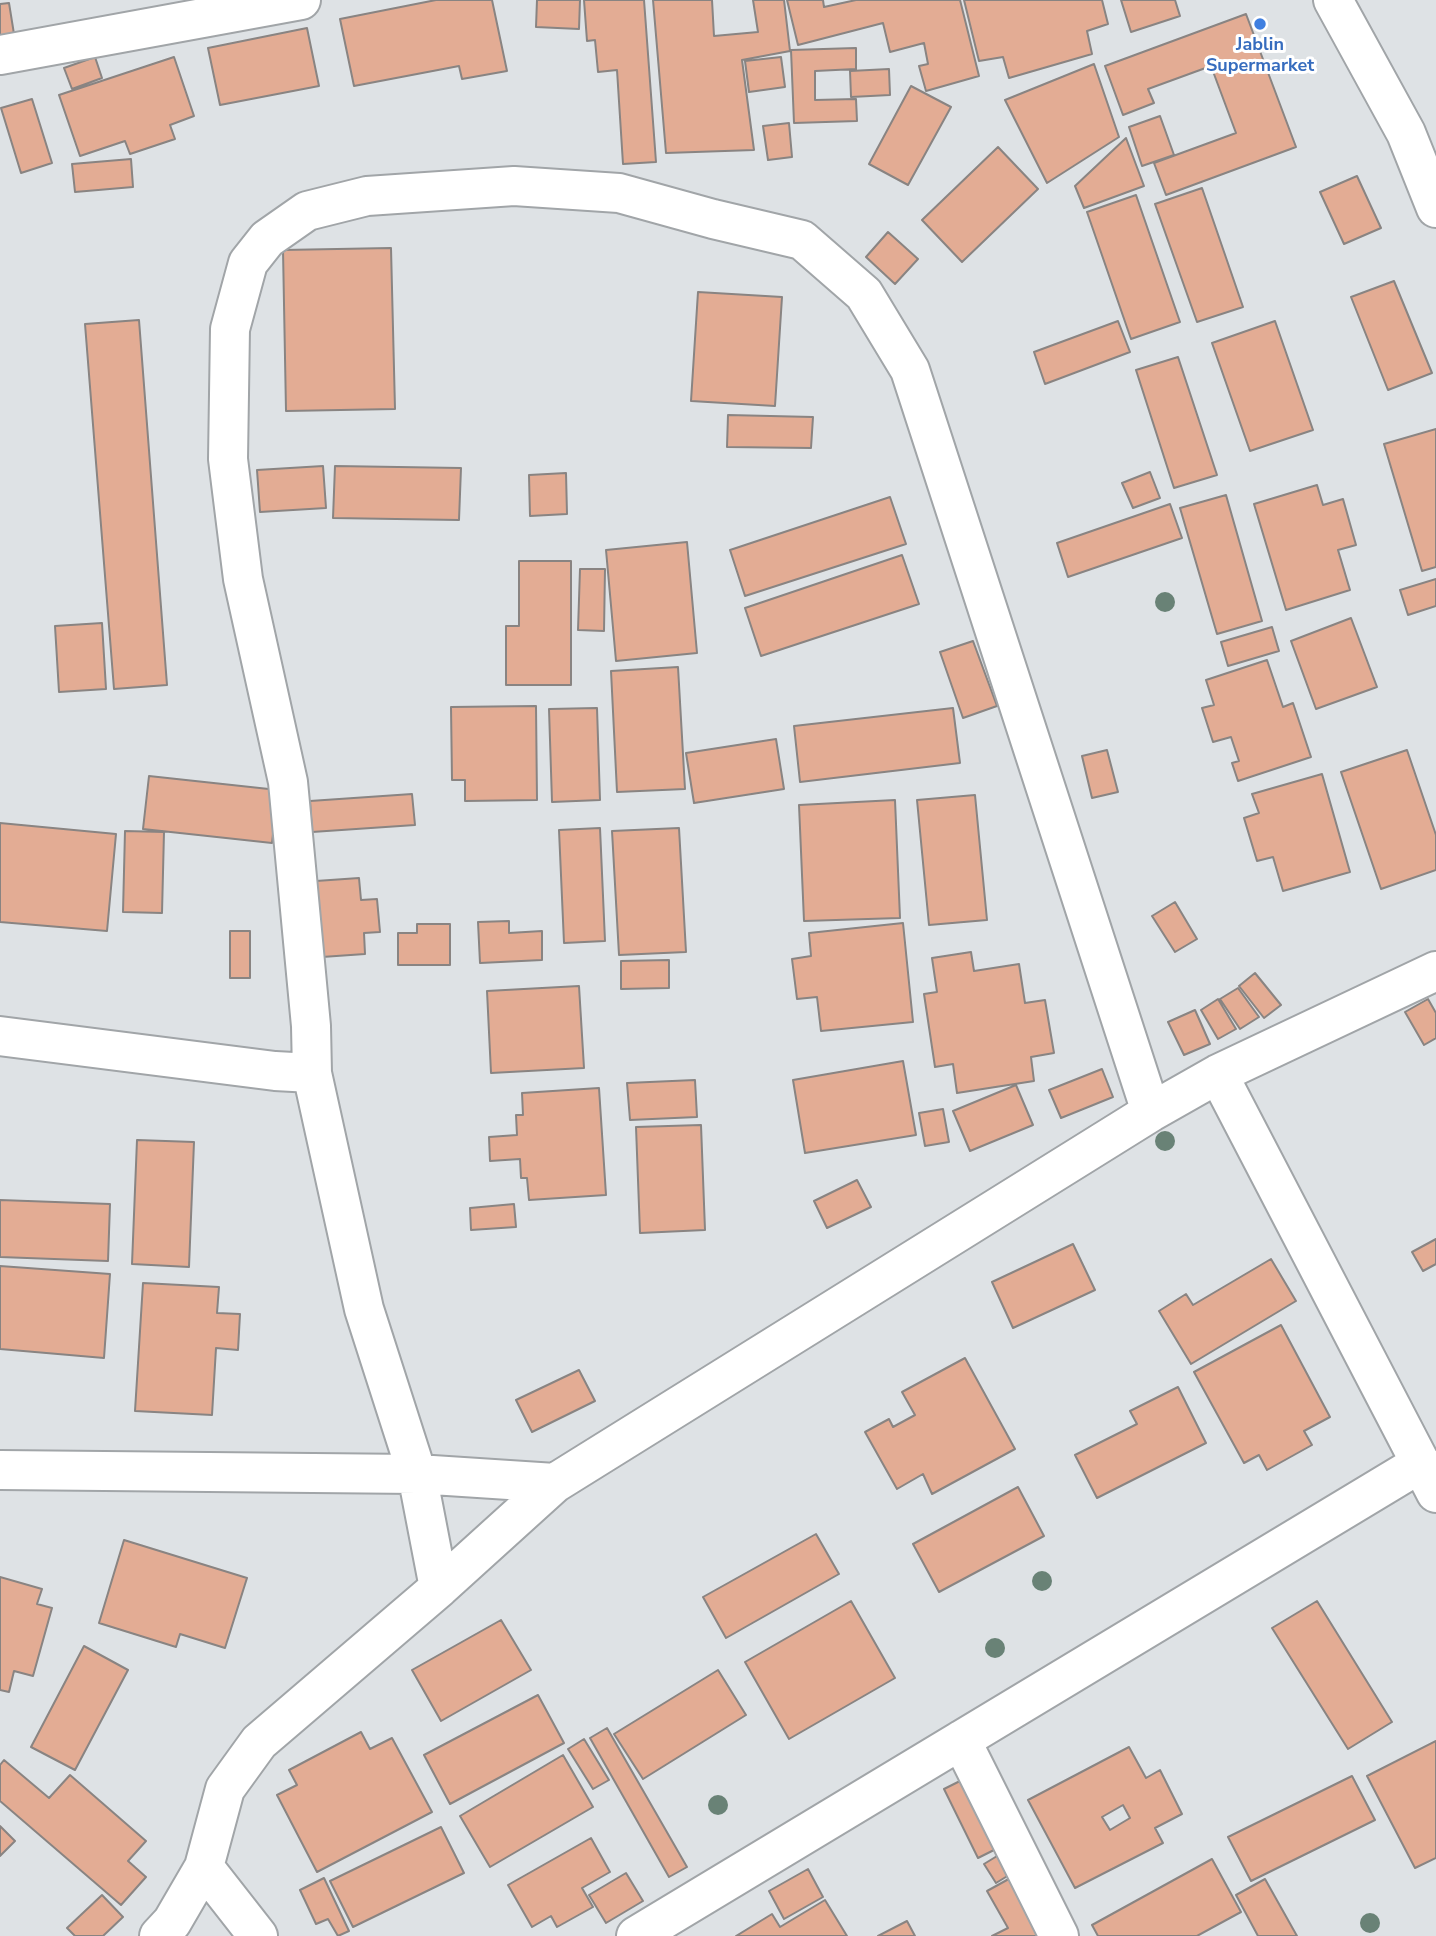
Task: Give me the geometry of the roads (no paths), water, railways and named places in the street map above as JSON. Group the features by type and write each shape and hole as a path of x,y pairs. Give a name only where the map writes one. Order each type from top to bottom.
{"street":[{"path":"0,55 301,0"},
{"path":"1333,0 1406,133 1436,208"},
{"path":"439,1588 417,1474 364,1309 312,1073 311,1026 288,782 243,579 228,459 230,329 247,263 267,239 307,211 367,196 514,186 619,193 802,240 864,294 910,370 1151,1112"},
{"path":"159,1936 172,1922 204,1867 225,1789 259,1742 439,1588 555,1483 1151,1112 1218,1074 1436,971"},
{"path":"0,1036 275,1071 312,1073"},
{"path":"636,1936 961,1740 1429,1478 1218,1074"},
{"path":"0,1470 417,1474 555,1483"},
{"path":"961,1740 1059,1936"},
{"path":"204,1867 258,1936"}],"place":[{"name":"Jablin Supermarket","path":"1260,24"}]}
